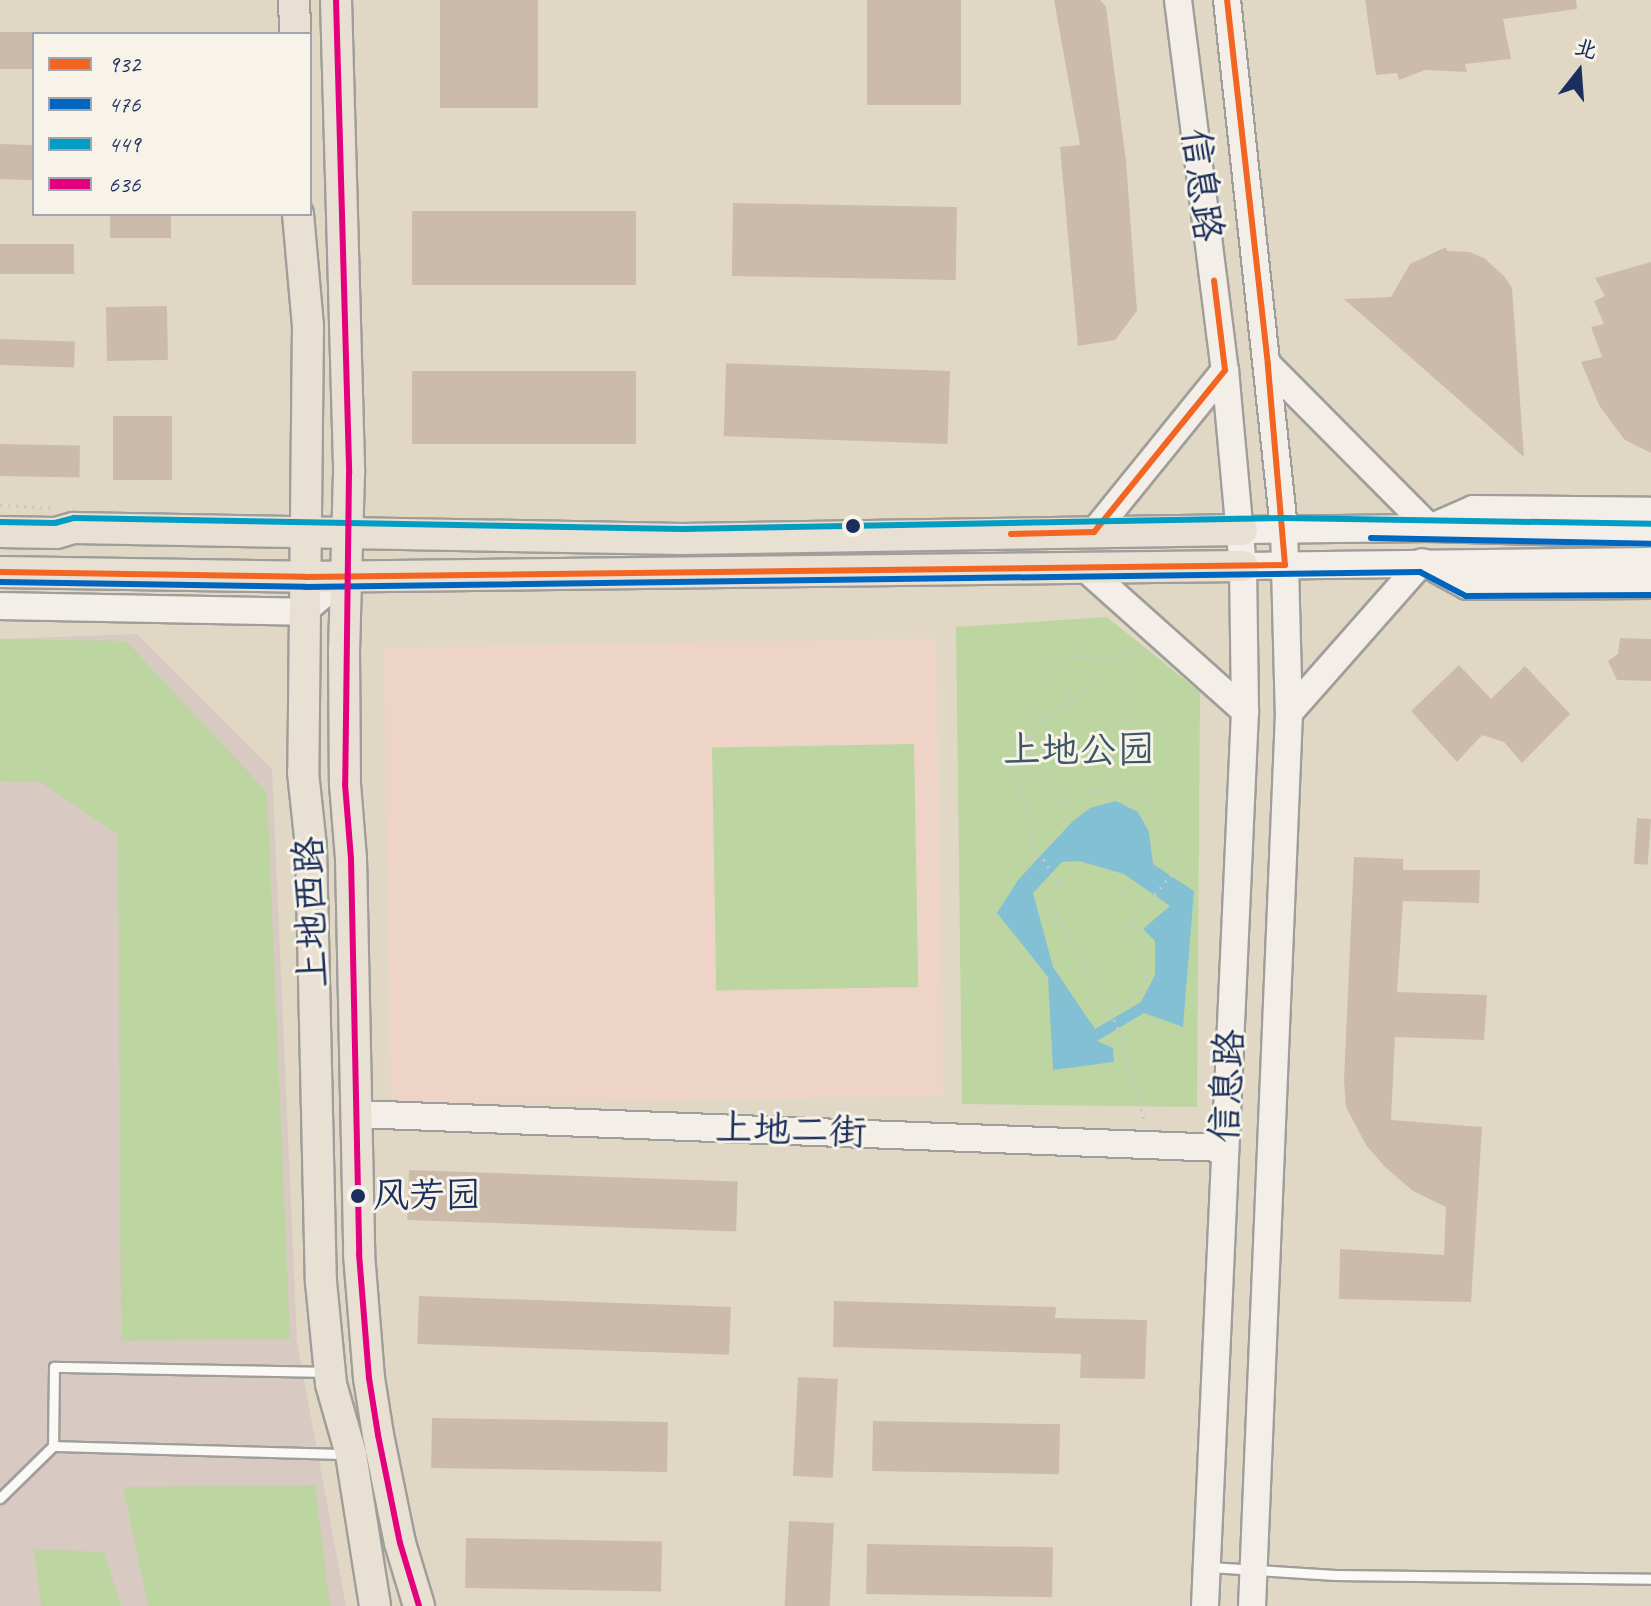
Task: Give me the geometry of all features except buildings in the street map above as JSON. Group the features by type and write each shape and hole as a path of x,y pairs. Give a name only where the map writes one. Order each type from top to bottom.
{"main road":[{"path":"294,0 295,32"},
{"name":"上地西路","path":"336,0 347,328 345,784 359,1254 369,1378 400,1543 419,1606"},
{"name":"信息路","path":"1178,0 1225,370 1243,566 1245,711 1205,1606"},
{"name":"信息路","path":"1227,0 1284,528 1289,713 1252,1606"},
{"name":"上地西路","path":"298,216 308,325 303,772 311,847 320,1260 330,1372 351,1454 375,1606"},
{"path":"1268,365 1430,528"},
{"path":"1094,532 1225,370"},
{"path":"1430,528 1473,509 1651,511"},
{"path":"0,532 56,533 74,528 682,539 1284,528 1651,534"},
{"path":"0,572 305,577 1651,561"},
{"path":"1422,562 1467,586 1651,585"},
{"path":"1289,713 1422,562"},
{"path":"1085,568 1245,711"},
{"path":"0,606 303,612 345,576"},
{"name":"上地二街","path":"357,1114 1224,1148"}],"lane":[{"path":"0,1498 53,1446 54,1367 330,1372"},
{"path":"53,1446 351,1454"},
{"path":"1207,1567 1651,1579"}],"path":[{"path":"1111,1012 1134,999 1146,977 1147,946 1129,925 1177,868 1144,798 1119,786 1089,792 1065,805 1032,770 1029,738 1042,684 1057,662 1083,655 1110,658 1169,643"},
{"path":"1119,786 1112,758 1133,701 1121,655"},
{"path":"1110,658 1099,680 1070,698 1011,758 1034,846 1058,880 1050,896 1061,925 1111,1012 1125,1047 1149,1143"}],"shaded area":[{"path":"137,634 272,769 297,1342 346,1606 0,1606 0,639"},
{"path":"936,638 944,1096 391,1106 383,648"}],"green space":[{"name":"上地公园","path":"1107,617 1200,692 1197,1107 962,1104 956,627"},
{"path":"0,639 126,641 267,792 290,1339 121,1341 118,835 40,782 0,781"},
{"path":"914,744 918,987 716,990 712,748"},
{"path":"315,1485 330,1606 148,1606 123,1487"},
{"path":"34,1549 104,1552 121,1606 41,1606"}],"water":[{"path":"1116,801 1138,812 1149,832 1153,864 1194,891 1183,1027 1144,1013 1097,1041 1113,1048 1114,1062 1053,1070 1048,977 997,913 1018,880 1072,822 1090,808","holes":["1079,861 1124,874 1170,906 1143,929 1155,941 1155,975 1141,1002 1095,1029 1053,967 1033,893 1062,862"]}],"transit line":[{"name":"636","path":"336,0 349,473 345,784 351,858 359,1254 369,1378 378,1435 400,1543 419,1606"},
{"name":"932","path":"0,572 305,577 1285,565 1268,365 1227,0"},
{"name":"932","path":"1011,534 1094,532 1225,370 1214,281"},
{"name":"449","path":"0,522 55,523 74,518 682,529 1284,518 1651,524"},
{"name":"476","path":"1371,538 1651,544"},
{"name":"476","path":"0,582 305,587 1420,572 1466,596 1651,595"}],"place":[{"name":"风芳园","path":"358,1196"}]}
